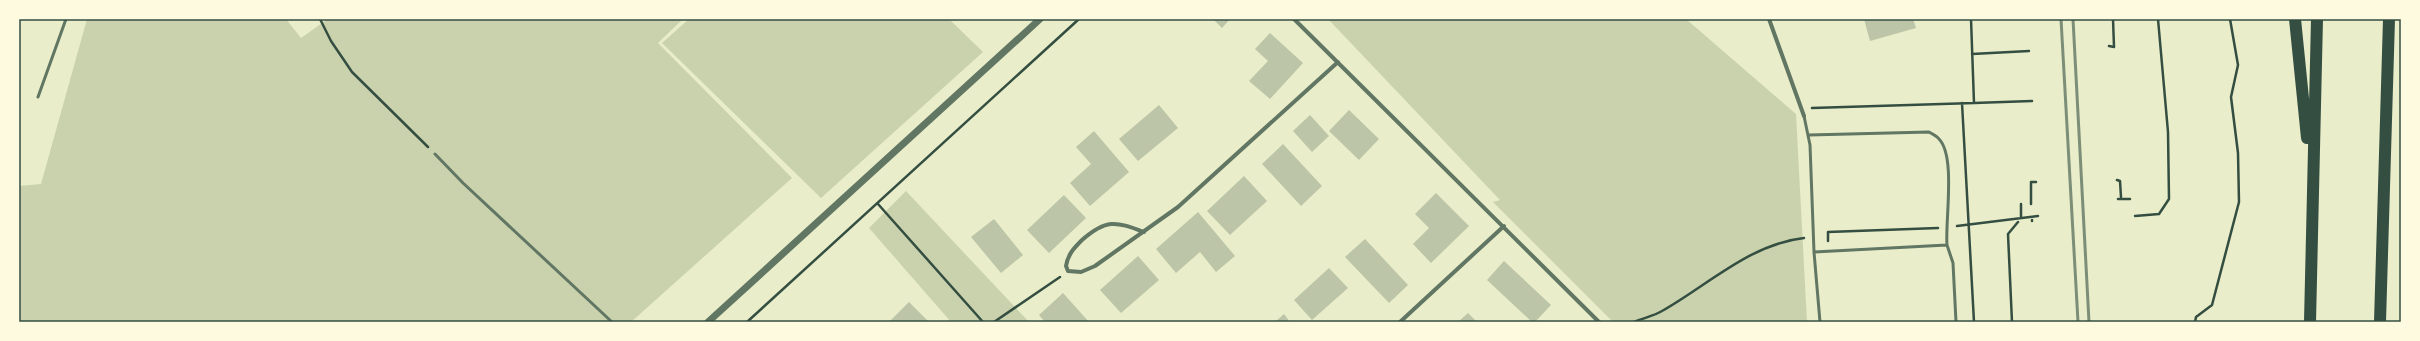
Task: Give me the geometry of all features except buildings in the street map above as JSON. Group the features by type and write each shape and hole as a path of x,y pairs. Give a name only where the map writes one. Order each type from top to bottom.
{"highway":[{"path":"2296,19 2313,189"},
{"path":"2310,322 2317,19"},
{"path":"2380,322 2389,19"}],"street":[{"path":"708,322 1040,19"},
{"path":"1294,19 1599,322"},
{"path":"1769,19 1804,116"},
{"path":"1144,232 1117,223 1098,227 1070,254 1066,266 1068,271 1074,273 1088,270 1144,232 1196,191 1338,62"},
{"path":"1400,322 1504,226"}],"lane":[{"path":"38,97 66,19"},
{"path":"1804,116 1809,135 1814,252 1820,322"},
{"path":"1809,135 1929,132 1940,139 1946,154 1949,201 1945,228 1947,245 1953,263 1956,322"},
{"path":"435,154 463,183 612,322"},
{"path":"1814,252 1947,245"}],"path":[{"path":"320,19 331,41 352,72 435,154"},
{"path":"747,322 1079,19"},
{"path":"1971,19 1974,103"},
{"path":"2109,46 2114,47 2113,19"},
{"path":"2135,216 2159,214 2169,199 2168,132 2158,19"},
{"path":"2195,322 2196,318 2212,305 2239,202 2238,153 2230,96 2238,66 2230,19"},
{"path":"1972,54 2029,51"},
{"path":"1801,108 2032,101"},
{"path":"1962,103 1974,322"},
{"path":"2117,180 2120,180 2121,197"},
{"path":"2031,204 2031,182 2036,182"},
{"path":"2118,199 2130,199"},
{"path":"878,204 983,322"},
{"path":"2021,204 2021,218"},
{"path":"1968,224 2038,216"},
{"path":"2012,322 2008,234 2018,222"},
{"path":"1828,251 1828,232 1945,228"},
{"path":"1634,322 1662,311 1722,272 1760,251 1795,239 1814,236"},
{"path":"994,322 1068,271"}],"green space":[{"path":"87,19 286,19 301,38 328,19 683,19 658,43 792,178 631,322 19,322 19,186 41,184"},
{"path":"689,19 949,19 983,52 821,198 662,43"},
{"path":"1328,19 1686,19 1796,114 1807,322 1613,322 1493,202 1500,200"},
{"path":"906,191 1029,322 951,322 869,228"}],"railway":[{"path":"2061,19 2078,322"},
{"path":"2073,19 2089,322"}]}
